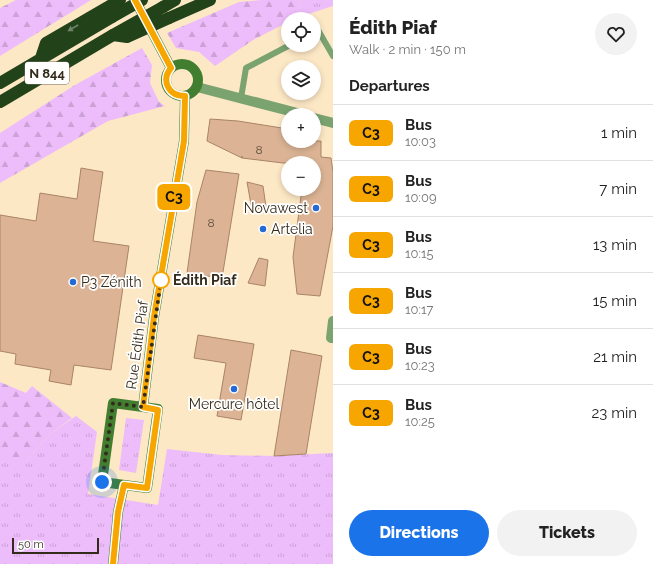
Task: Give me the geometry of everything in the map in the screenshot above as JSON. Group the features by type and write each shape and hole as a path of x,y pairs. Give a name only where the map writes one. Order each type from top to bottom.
{"highway":[{"path":"109,13 120,0"},
{"name":"N 844","path":"0,83 109,13 142,0"},
{"name":"N 844","path":"0,102 175,0"},
{"path":"113,35 127,37 210,0"}],"street":[{"path":"135,0 171,68"},
{"path":"181,63 192,67 198,76 197,87 190,94 185,96 175,94 167,87 166,77 171,68 181,63"},
{"path":"197,87 281,109"},
{"name":"Rue Édith Piaf","path":"143,407 154,317 184,141 185,96"},
{"path":"321,120 333,124"},
{"path":"333,321 331,338 333,338"},
{"path":"113,403 158,410 147,488 124,485 102,482 113,403"},
{"path":"113,564 118,512 124,485"}],"lane":[{"path":"321,38 333,56"},
{"path":"241,98 246,68 281,50"}],"green space":[{"path":"16,0 91,0 0,56 0,8"},
{"path":"261,0 301,0 298,12 281,12 281,26 253,40 215,66 199,52 176,48 167,33 239,2"},
{"path":"301,0 333,0 333,6 314,12 298,12"},
{"path":"142,48 152,65 150,83 159,102 165,106 108,121 0,183 0,133 75,85"},
{"path":"0,382 26,393 32,386 72,418 50,434 26,461 0,461"},
{"path":"76,416 97,432 88,494 158,505 167,449 222,455 274,456 333,453 333,564 0,564 0,461 26,461 50,434"},
{"path":"126,418 144,420 136,473 119,470"}],"building":[{"path":"210,119 238,121 281,128 281,148 321,148 321,156 281,156 281,163 242,158 207,141"},
{"path":"321,157 331,158 333,172 333,226 320,296 297,294 293,257 301,196 321,196"},
{"path":"81,168 103,172 93,241 129,246 111,370 74,365 71,385 49,381 51,370 15,364 16,354 0,351 0,215 36,221 40,193 77,199"},
{"name":"Novawest","path":"206,170 239,174 222,278 187,273 197,202"},
{"path":"247,182 263,186 266,207 252,210"},
{"path":"259,258 268,260 265,286 248,283"},
{"name":"Mercure hôtel","path":"198,335 254,344 241,420 217,416 226,363 194,358"},
{"path":"291,350 322,356 306,454 274,456"}],"bus line":[{"name":"C3","path":"113,564 118,512 124,485 147,488 158,410 143,407 145,386 154,317 184,141 185,96 180,96 170,92 167,87 166,77 171,68 135,0"}],"place":[{"name":"Novawest","path":"316,208"},
{"name":"Artelia","path":"263,229"},
{"name":"Édith Piaf","path":"161,280"},
{"name":"P3 Zénith","path":"73,282"},
{"name":"Mercure hôtel","path":"234,389"}],"route":[{"path":"102,482 113,403 143,407 154,317 162,273 161,280"}]}
